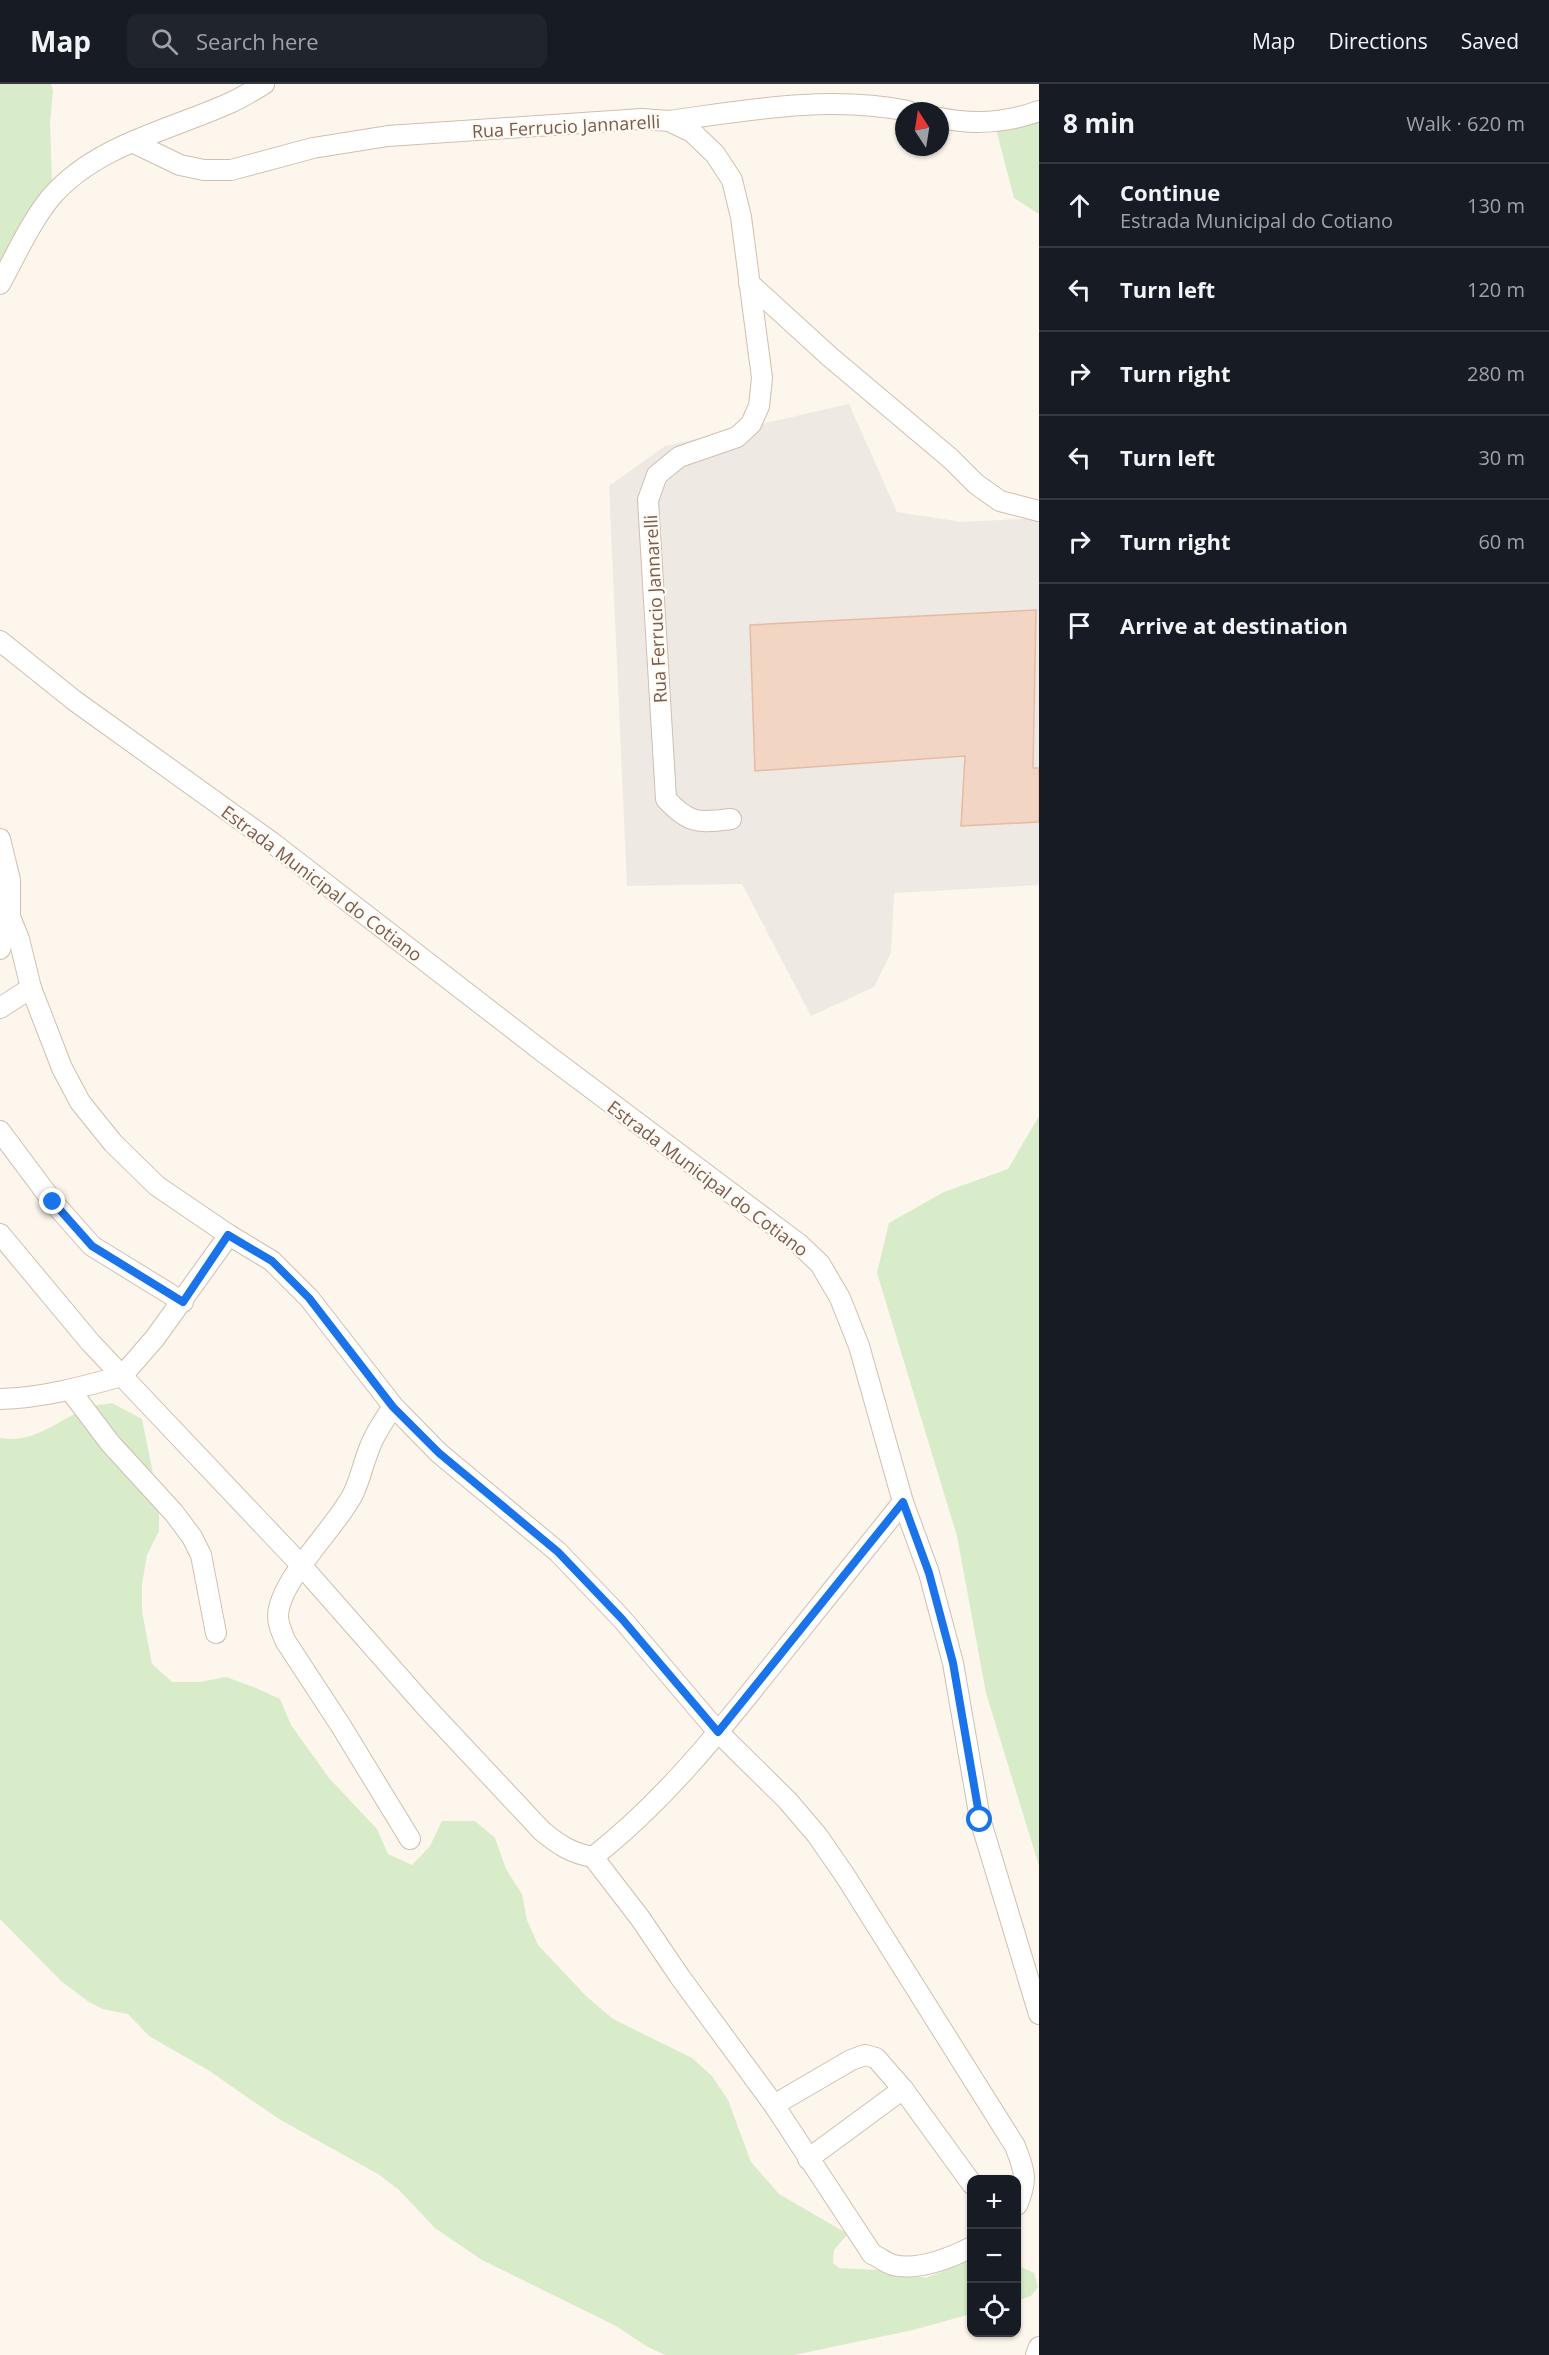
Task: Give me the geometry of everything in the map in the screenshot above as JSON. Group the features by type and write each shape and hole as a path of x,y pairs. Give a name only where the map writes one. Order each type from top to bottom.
{"street":[{"path":"0,284 27,233 52,197 86,166 132,142 233,102 264,84"},
{"path":"669,121 801,103 895,108"},
{"path":"949,120 967,123 1020,118 1039,111"},
{"name":"Rua Ferrucio Jannarelli","path":"132,142 180,165 204,170 231,170 313,148 388,136 642,119 669,121 692,132 715,154 732,180 741,217 762,378 759,406 751,424 737,436 678,457 657,475 648,500 666,800 681,816 707,822 731,819"},
{"path":"749,283 829,356 951,459 976,484 1000,501 1039,511"},
{"name":"Estrada Municipal do Cotiano","path":"0,641 75,700 270,841 538,1048 799,1244 820,1264 840,1298 859,1346 903,1502 929,1573 953,1663 980,1820 1039,2014"},
{"path":"0,839 10,880 10,917 0,949"},
{"path":"10,917 46,1031 80,1102 113,1143 157,1186 228,1235 272,1261 309,1298 393,1407 439,1453 558,1552 622,1619 718,1732 787,1800 817,1835 878,1926 1015,2146 1025,2171 1024,2189 1021,2196"},
{"path":"0,1008 31,988"},
{"path":"0,1131 53,1202 92,1246 183,1302"},
{"path":"0,1234 90,1342 301,1565 425,1706 542,1831 561,1847 593,1857 640,1918 680,1977 774,2105 872,2254 892,2264 909,2266 937,2260 967,2249"},
{"path":"0,1399 70,1390 122,1376 183,1302 228,1235"},
{"path":"70,1390 110,1443 174,1513 192,1537 201,1555 216,1633"},
{"path":"393,1407 372,1440 353,1494 332,1526 301,1565 282,1599 278,1614 279,1627 286,1642 341,1726 410,1839"},
{"path":"593,1857 675,1783 903,1502"},
{"path":"774,2105 851,2060 865,2055 876,2058 903,2089 967,2177"},
{"path":"808,2159 903,2089"},
{"path":"1036,2355 1039,2347"}],"shaded area":[{"path":"849,404 897,512 962,522 1039,518 1039,885 894,893 891,953 874,987 811,1016 742,884 627,886 609,486 665,446"}],"green space":[{"path":"0,84 51,84 53,91 50,122 52,181 0,271"},
{"path":"1039,117 1039,214 1014,198 996,129"},
{"path":"1039,1116 1039,1866 986,1693 957,1536 877,1273 889,1223 944,1192 1008,1169"},
{"path":"112,1403 142,1419 159,1503 159,1531 147,1555 142,1584 142,1611 152,1664 172,1682 200,1682 226,1677 280,1699 291,1725 329,1778 377,1829 388,1854 412,1865 430,1846 442,1821 475,1821 495,1838 506,1869 522,1894 527,1920 538,1945 586,1996 613,2019 692,2058 712,2076 728,2100 751,2162 779,2194 848,2234 834,2250 833,2263 839,2268 898,2271 926,2278 967,2262 967,2315 913,2330 794,2355 665,2355 646,2346 616,2326 482,2260 435,2228 399,2190 378,2174 279,2119 208,2070 149,2036 128,2014 103,2009 89,2002 61,1981 0,1919 0,1438 12,1439 34,1435 94,1406"},
{"path":"1021,2267 1034,2273 1038,2287 1031,2296 1021,2300"}],"building":[{"path":"1036,610 1033,768 1039,768 1039,822 961,826 965,756 755,771 750,625"}],"route":[{"path":"53,1202 92,1246 183,1302 228,1235 272,1261 309,1298 393,1407 439,1453 558,1552 622,1619 718,1732 903,1502 929,1573 953,1663 980,1820"}]}
